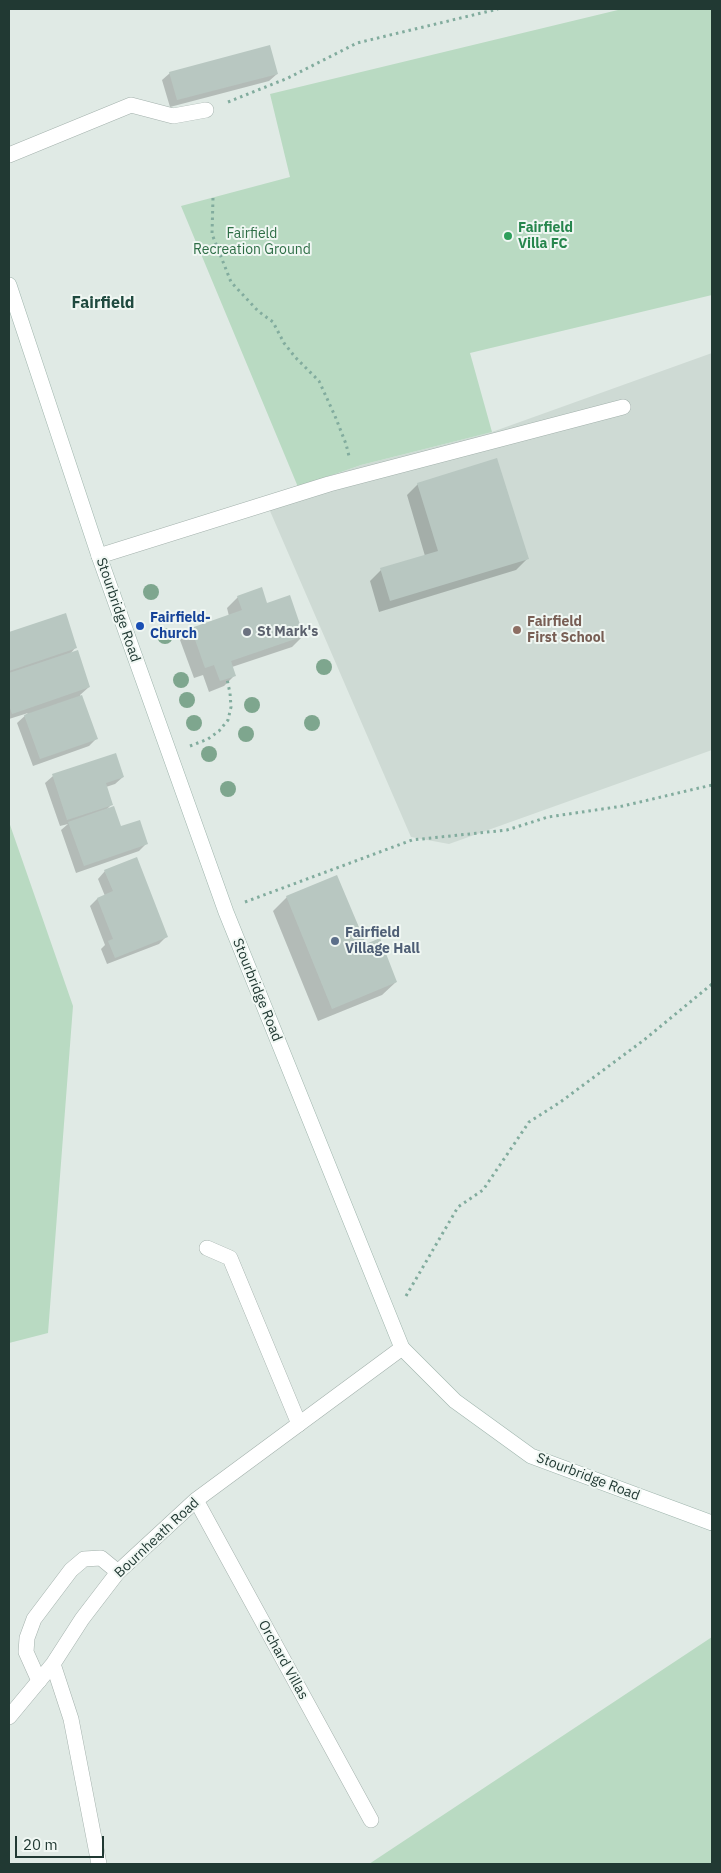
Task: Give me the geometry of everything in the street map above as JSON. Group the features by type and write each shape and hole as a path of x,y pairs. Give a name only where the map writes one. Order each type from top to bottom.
{"main road":[{"path":"9,155 131,105 173,116 206,110"},
{"name":"Stourbridge Road","path":"9,285 99,556 224,909 402,1348 455,1402 532,1456 712,1524"},
{"path":"99,556 329,484 623,407"},
{"path":"208,1248 230,1258 299,1424"},
{"name":"Bournheath Road","path":"9,1717 52,1664 82,1619 118,1572 196,1500 402,1348"},
{"name":"Orchard Villas","path":"196,1500 371,1820"},
{"path":"39,1681 26,1652 27,1638 34,1619 71,1570 84,1559 101,1558 118,1572"},
{"path":"52,1664 72,1719 99,1864"}],"path":[{"path":"206,110 288,78 357,43 498,9"},
{"path":"212,198 212,234 231,282 258,311 273,322 284,343 319,382 346,444 350,460"},
{"path":"168,753 208,739 219,731 228,720 231,707 227,679"},
{"path":"224,909 412,840 508,830 548,816 623,806 712,785"},
{"path":"391,1323 458,1208 483,1190 529,1122 559,1103 644,1040 712,984"}],"shaded area":[{"name":"Fairfield First School","path":"712,353 712,750 449,844 411,837 270,511 298,487 361,465 492,432"}],"green space":[{"name":"Fairfield Villa FC","path":"622,9 712,9 712,295 470,353 492,432 361,465 298,487 181,206 290,177 270,94"},
{"path":"9,822 73,1006 48,1333 9,1343"},
{"path":"712,1637 712,1864 369,1864"}],"building":[{"path":"270,45 278,74 177,100 169,72"},
{"path":"497,458 529,559 390,601 380,568 438,551 417,483"},
{"name":"St Mark's","path":"262,587 267,603 290,595 304,636 231,661 236,676 220,681 214,665 205,668 191,628 242,610 237,596"},
{"path":"66,613 77,648 9,671 9,632"},
{"path":"78,650 90,687 12,714 9,705 9,673"},
{"path":"82,695 98,739 40,759 24,715"},
{"path":"116,753 124,777 106,783 113,805 67,820 52,774"},
{"path":"114,806 121,826 140,820 148,844 84,866 68,822"},
{"path":"137,857 168,937 115,958 108,941 113,939 97,898 113,891 104,870"},
{"name":"Fairfield Village Hall","path":"337,875 366,944 380,938 397,982 332,1009 286,896"}],"place":[{"name":"Fairfield Villa FC","path":"508,236"},
{"name":"Fairfield- Church","path":"140,626"},
{"name":"Fairfield First School","path":"517,630"},
{"name":"St Mark's","path":"247,632"},
{"name":"Fairfield Village Hall","path":"335,941"}],"district":[{"name":"Fairfield","path":"103,303"}],"park label":[{"name":"Fairfield Recreation Ground","path":"252,242"}]}
